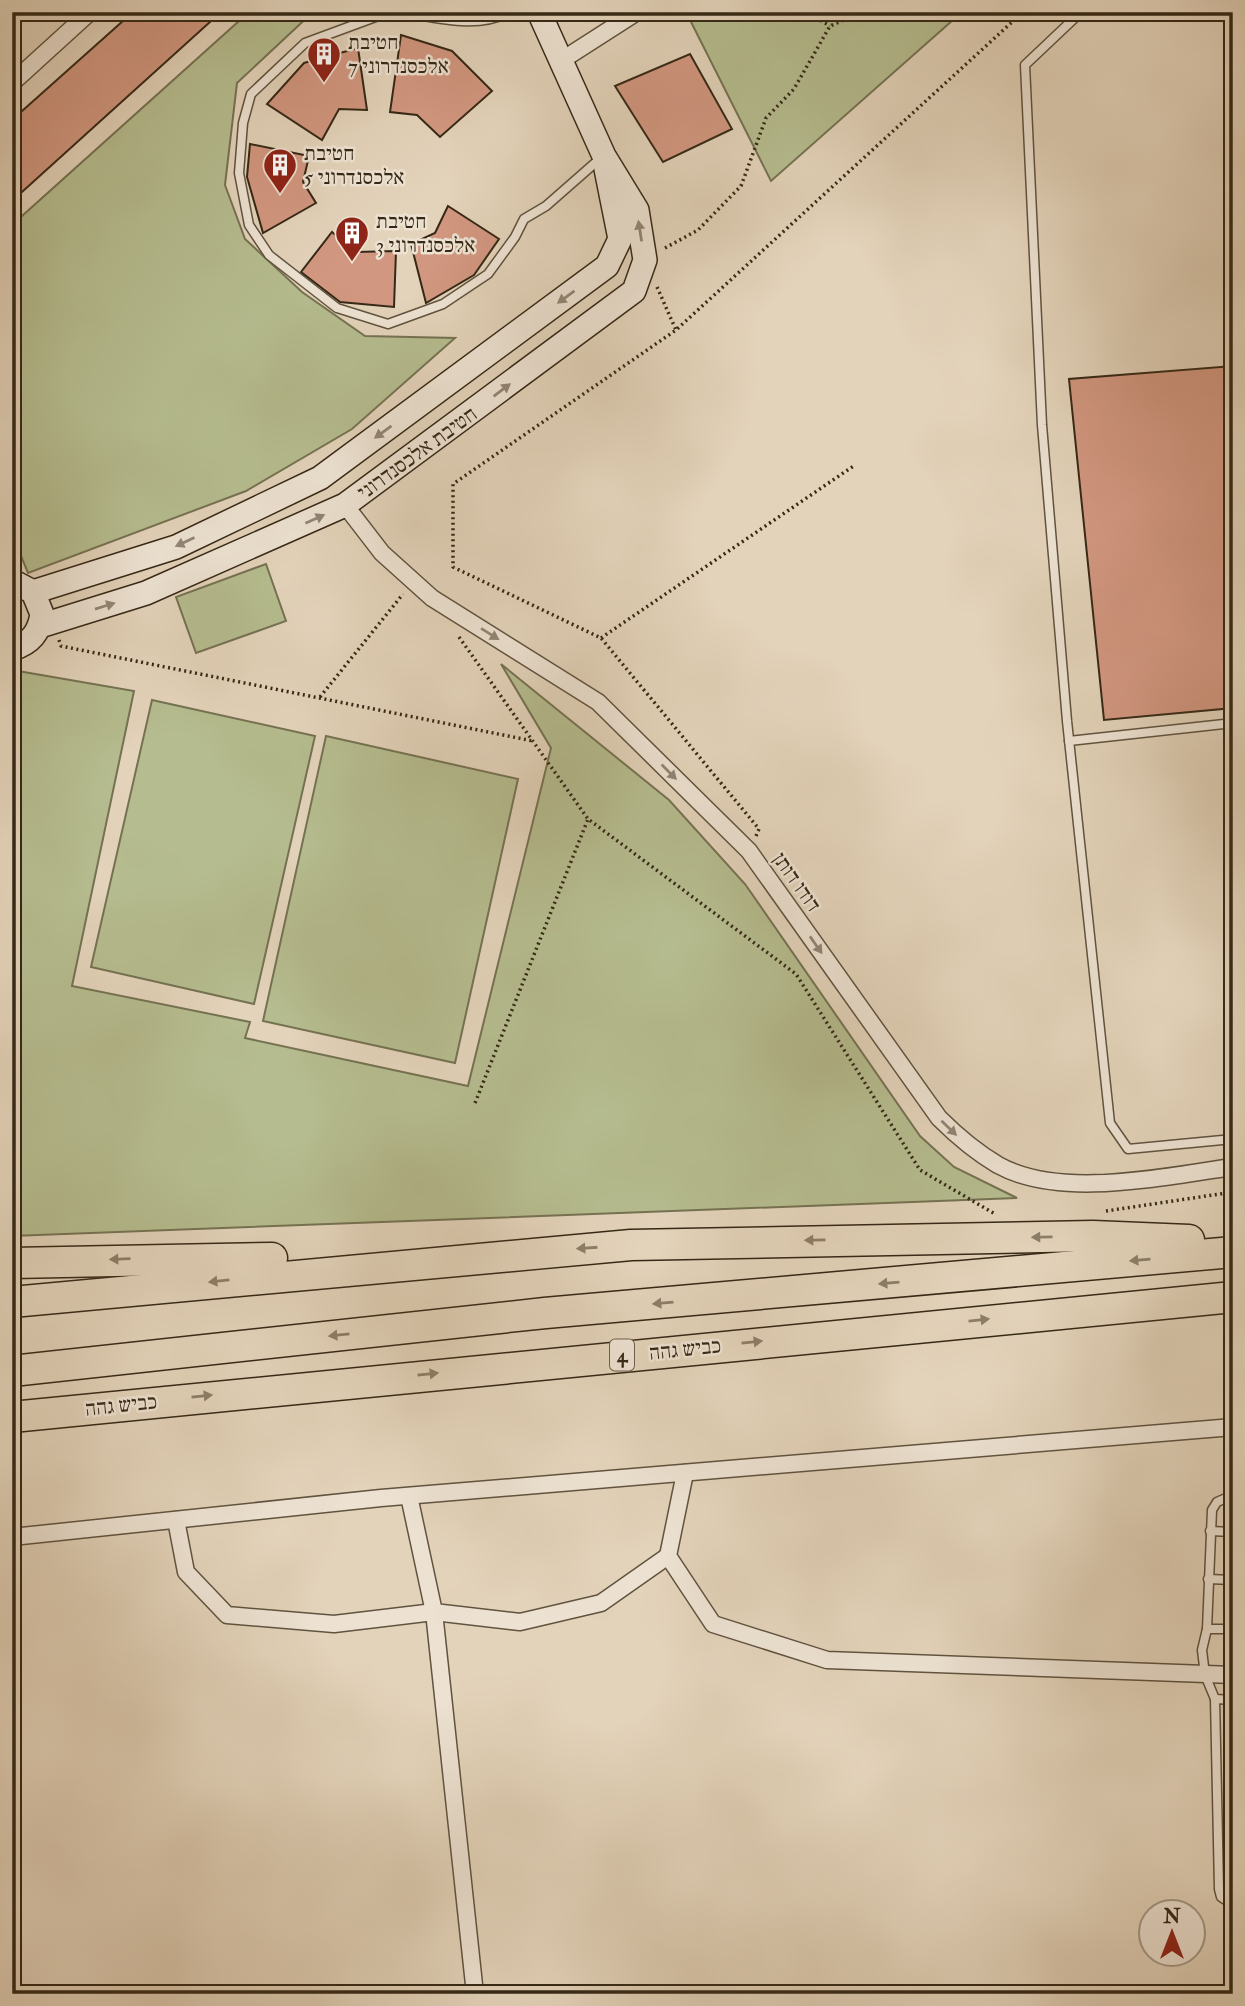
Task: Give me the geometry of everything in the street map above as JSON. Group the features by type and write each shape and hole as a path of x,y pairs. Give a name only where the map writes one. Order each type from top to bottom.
{"highway":[{"path":"12,1263 531,1252 777,1240 1093,1236 1233,1241"},
{"path":"12,1302 531,1252"},
{"path":"12,1371 545,1313 1233,1252"},
{"name":"כביש גהה","path":"12,1417 1233,1297"}],"street":[{"path":"12,83 90,12"},
{"name":"חטיבת אלכסנדרוני","path":"40,626 146,593 345,505 634,291 645,260 637,210 604,156 538,12"},
{"path":"559,62 637,12"},
{"name":"חטיבת אלכסנדרוני","path":"18,583 176,547 320,478 607,266 620,239 604,156"},
{"name":"דודו דותן","path":"345,505 382,553 432,598 598,702 749,851 939,1118 960,1139 999,1165 1037,1178 1104,1182 1233,1167"},
{"path":"12,649 25,644 40,626 42,614 18,583"},
{"path":"12,1537 409,1496 1233,1427"},
{"path":"176,1520 187,1572 227,1615 334,1624 434,1612 520,1622 601,1603 668,1556 685,1473"},
{"path":"409,1496 434,1612 475,1994"},
{"path":"668,1556 713,1624 827,1660 1233,1675"}],"lane":[{"path":"389,12 305,43 251,94 243,123 239,173 249,225 269,255 337,308 388,324 443,304 488,274 515,237 524,219 546,206 604,156"},
{"path":"399,12 457,20 495,20 509,12"},
{"path":"1081,12 1025,65 1042,425 1069,741 1110,1123 1128,1149 1233,1139"},
{"path":"1069,741 1233,723"},
{"path":"1233,1495 1217,1502 1212,1510 1207,1629 1202,1650 1205,1675 1215,1699 1219,1889 1221,1897 1233,1905"},
{"path":"1210,1531 1233,1532"},
{"path":"1208,1579 1233,1580"},
{"path":"1207,1629 1233,1629"},
{"path":"1215,1699 1233,1700"}],"path":[{"path":"806,12 830,26"},
{"path":"645,260 698,230 741,186 766,118 794,89 830,26 862,12"},
{"path":"749,851 759,829 601,638 453,567 453,484 676,330 1023,12"},
{"path":"601,638 855,465"},
{"path":"320,697 414,581"},
{"path":"455,631 588,818 796,974 920,1170 1001,1217"},
{"path":"61,646 533,741"},
{"path":"475,1103 588,818"},
{"path":"1105,1211 1233,1192"}],"green space":[{"path":"249,12 313,12 237,83 225,185 245,239 302,292 365,336 455,338 352,429 246,491 28,573 12,534 12,225"},
{"path":"686,12 962,12 771,181"},
{"path":"266,564 286,621 196,653 176,597"},
{"path":"501,664 669,800 745,884 920,1136 954,1167 1017,1198 12,1236 12,670 134,691 72,986 250,1022 245,1038 468,1086 551,748"},
{"path":"152,700 315,736 254,1004 91,967"},
{"path":"326,736 518,779 455,1063 263,1021"}],"building":[{"path":"133,12 221,12 12,201 12,120"},
{"path":"401,35 452,51 492,91 440,137 417,115 390,112"},
{"name":"חטיבת אלכסנדרוני 7","path":"358,48 367,110 339,109 322,140 267,104 304,63"},
{"path":"690,54 732,129 663,162 615,86"},
{"name":"חטיבת אלכסנדרוני 5","path":"250,144 309,156 303,182 316,203 263,233 247,177"},
{"path":"448,206 499,239 474,275 426,303 411,244 435,233"},
{"name":"חטיבת אלכסנדרוני 3","path":"332,232 355,252 396,251 394,307 340,302 301,272"},
{"path":"1233,366 1233,708 1104,720 1069,379"}],"place":[{"name":"חטיבת אלכסנדרוני 7","path":"324,84"},
{"name":"חטיבת אלכסנדרוני 5","path":"280,195"},
{"name":"חטיבת אלכסנדרוני 3","path":"352,263"}]}
